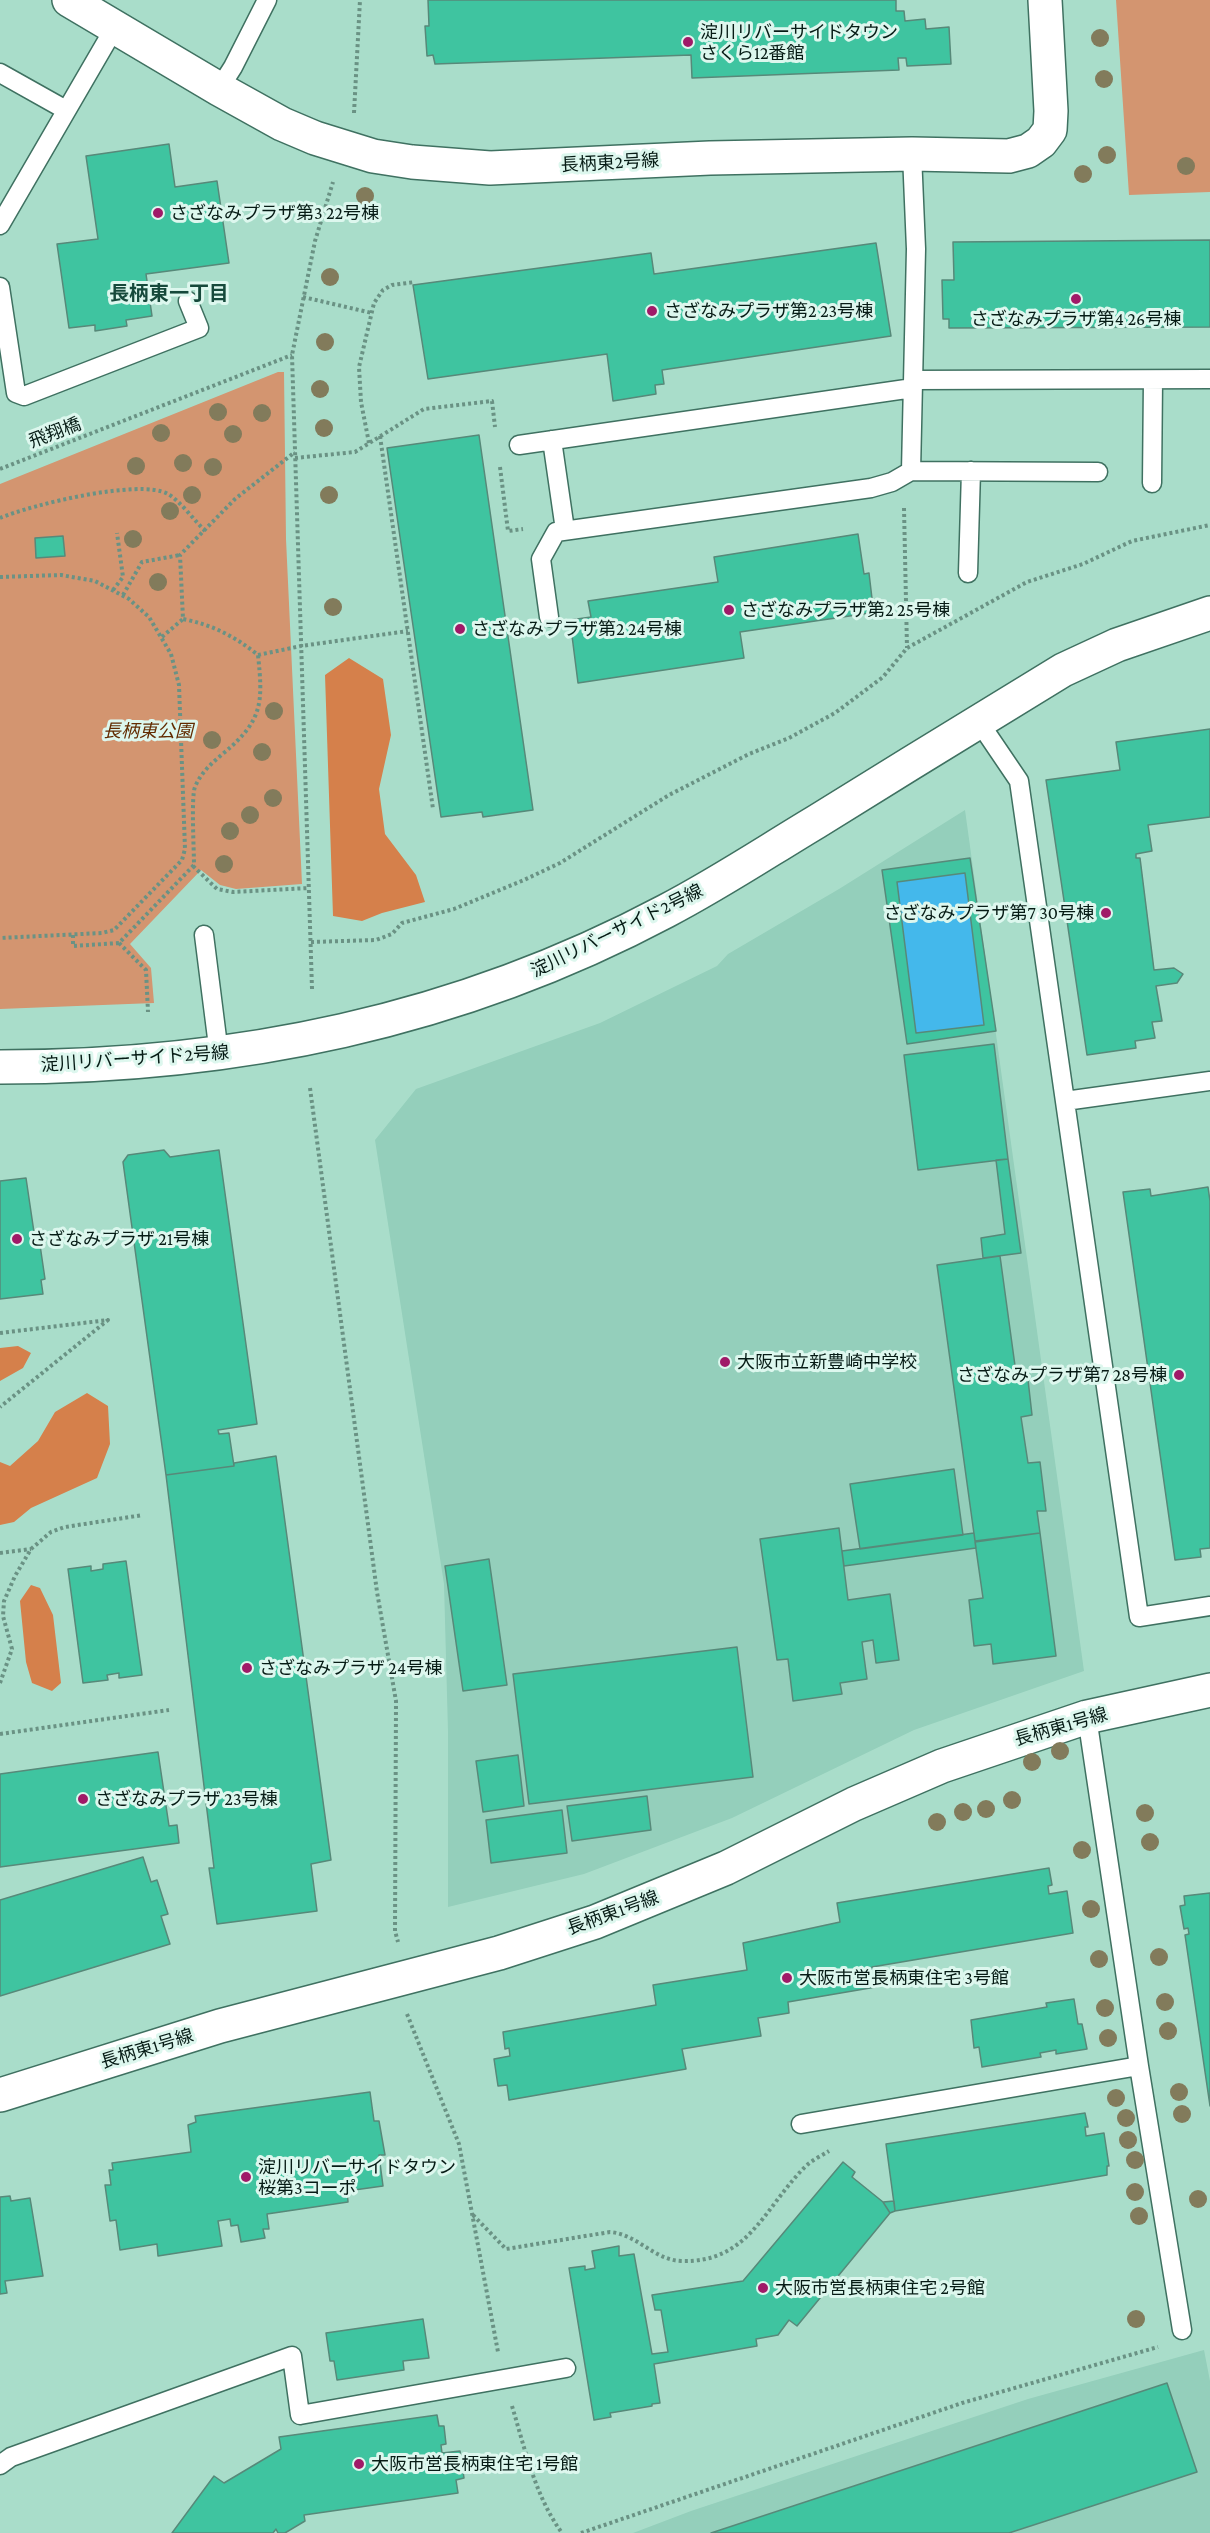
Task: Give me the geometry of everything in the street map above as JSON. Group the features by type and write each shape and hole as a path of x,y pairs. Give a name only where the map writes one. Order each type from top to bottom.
{"street":[{"name":"長柄東2号線","path":"69,0 282,124 344,148 374,156 439,165 490,168 710,158 912,154 1009,156 1028,151 1041,142 1050,130 1045,0"},
{"name":"淀川リバーサイド2号線","path":"0,1067 90,1066 219,1054 285,1044 409,1014 488,990 578,953 675,906 1063,670 1117,645 1210,613"},
{"name":"長柄東1号線","path":"0,2095 220,2026 499,1953 595,1922 726,1868 854,1804 942,1766 1088,1718 1210,1689"}],"lane":[{"path":"219,89 233,67 266,1"},
{"path":"0,225 116,27"},
{"path":"0,73 66,110"},
{"path":"911,471 916,249 912,154"},
{"path":"0,287 16,393 24,396 199,328 189,301"},
{"path":"519,445 913,384 1210,379"},
{"path":"1152,483 1153,380"},
{"path":"549,617 541,559 558,535 552,440"},
{"path":"558,535 871,488 892,482 911,471 1098,472"},
{"path":"968,573 971,471"},
{"path":"980,722 1018,781 1139,1617 1210,1606"},
{"path":"204,935 219,1054"},
{"path":"1065,1101 1210,1081"},
{"path":"1088,1718 1139,2066 1182,2330"},
{"path":"801,2124 1139,2066"},
{"path":"0,2465 10,2457 292,2355 300,2415 566,2368"}],"path":[{"path":"353,120 360,0"},
{"path":"312,989 292,355 315,241 335,176"},
{"path":"369,443 361,402 359,367 374,303 382,290 392,285 415,282"},
{"path":"303,297 372,313"},
{"name":"飛翔橋","path":"0,469 292,355"},
{"path":"295,458 355,452 424,409 492,400 496,436"},
{"path":"380,436 433,809"},
{"path":"123,595 142,562 180,555 235,500 295,452"},
{"path":"499,460 508,531 523,529 558,535"},
{"path":"907,648 903,489 911,471"},
{"path":"0,518 45,503 129,488 168,494 204,531"},
{"path":"311,942 376,940 392,934 402,923 454,909 492,895 560,863 669,795 742,758 789,738 835,713 883,677 907,648 1038,576 1083,564 1132,541 1210,525"},
{"path":"113,590 123,577 117,533"},
{"path":"180,555 183,619"},
{"path":"0,577 61,575 95,581 123,595 148,617 162,637 175,667 179,685 185,849 182,860 114,930 73,935 0,938"},
{"path":"183,619 208,624 226,632 258,655 301,646 408,631"},
{"path":"162,637 183,619"},
{"path":"73,935 73,946 119,943 193,866 194,788 209,765 236,743 251,724 260,707 258,655"},
{"path":"193,866 217,890 233,892 309,888"},
{"path":"119,943 146,970 148,1012"},
{"path":"310,1088 376,1580 396,1701 395,1931 398,1943"},
{"path":"0,1333 108,1320 0,1407"},
{"path":"0,1683 12,1649 3,1616 4,1601 15,1576 32,1549 51,1532 65,1527 143,1515"},
{"path":"0,1553 32,1549"},
{"path":"0,1734 169,1710"},
{"path":"407,2013 459,2144 503,2379 535,2480 552,2519 562,2533"},
{"path":"473,2215 506,2249 610,2232 622,2233 663,2258 679,2261 714,2258 740,2245 804,2167 832,2149"},
{"path":"581,2533 962,2403 1168,2344 1182,2330"}],"shaded area":[{"path":"349,658 383,679 391,735 379,789 385,834 416,875 425,902 382,913 362,921 333,916 325,675"},
{"name":"大阪市立新豊崎中学校","path":"965,810 1084,1671 914,1730 732,1818 584,1874 448,1907 448,1732 444,1584 375,1140 416,1089 600,1023 717,966 728,954 839,889"},
{"path":"18,1346 31,1353 23,1368 0,1381 0,1348"},
{"path":"87,1393 108,1406 110,1444 97,1478 31,1508 14,1522 0,1525 0,1462 10,1466 38,1441 55,1412"},
{"path":"31,1585 40,1588 53,1615 61,1683 52,1691 32,1683 26,1662 20,1601"},
{"path":"1204,2350 1210,2381 1210,2533 633,2533 691,2511 1028,2399"}],"green space":[{"path":"1116,0 1210,0 1210,192 1129,195"},
{"name":"長柄東公園","path":"278,372 284,372 286,539 302,884 236,889 220,885 201,870 130,944 151,968 154,1003 0,1009 0,484"}],"water":[{"path":"965,873 984,1025 916,1033 897,882"}],"building":[{"name":"淀川リバーサイドタウン さくら12番館","path":"428,0 896,0 896,11 904,11 905,21 925,19 926,29 949,27 951,64 907,66 906,58 898,58 899,70 692,78 691,55 435,64 433,55 427,56 425,26 429,26"},
{"name":"さざなみプラザ第3 22号棟","path":"169,144 175,187 217,181 229,263 146,274 152,316 126,320 127,326 95,331 95,325 69,328 57,244 98,239 86,156"},
{"name":"さざなみプラザ第4 26号棟","path":"1210,240 1210,327 949,328 949,319 943,319 942,280 954,280 953,242"},
{"name":"さざなみプラザ第2 23号棟","path":"876,243 891,336 662,370 664,384 655,385 656,394 613,401 607,354 428,379 413,285 651,253 654,274"},
{"name":"さざなみプラザ第2 24号棟","path":"479,435 533,810 483,817 482,812 441,817 387,448"},
{"name":"さざなみプラザ第2 25号棟","path":"858,534 864,574 869,573 873,607 869,607 870,613 740,632 744,658 578,683 570,620 591,617 588,601 718,582 714,557"},
{"path":"63,536 65,556 36,558 35,538"},
{"name":"さざなみプラザ第7 30号棟","path":"1210,729 1210,817 1148,825 1152,851 1136,854 1136,858 1140,858 1154,970 1174,968 1183,974 1177,983 1156,986 1162,1021 1152,1022 1155,1038 1135,1041 1136,1048 1087,1055 1046,780 1120,770 1116,742"},
{"path":"970,858 996,1031 907,1044 882,870","holes":["965,873 984,1025 916,1033 897,882"]},
{"path":"994,1044 1008,1159 918,1170 904,1055"},
{"path":"164,1150 170,1157 219,1150 257,1424 218,1430 219,1434 229,1433 234,1466 166,1475 123,1162 128,1155"},
{"path":"1008,1159 1021,1253 983,1258 981,1238 1005,1234 996,1160"},
{"name":"さざなみプラザ 21号棟","path":"26,1178 35,1239 39,1238 45,1279 41,1280 43,1294 0,1299 0,1181"},
{"name":"さざなみプラザ第7 28号棟","path":"1208,1187 1210,1201 1210,1548 1200,1549 1201,1557 1175,1560 1123,1192 1150,1189 1151,1196"},
{"path":"1000,1256 1016,1373 1027,1371 1032,1415 1021,1417 1028,1463 1040,1462 1046,1511 1037,1511 1040,1533 975,1541 937,1265"},
{"name":"さざなみプラザ 24号棟","path":"276,1456 331,1860 311,1864 317,1911 217,1924 209,1868 214,1868 166,1475 234,1466 234,1463"},
{"path":"954,1469 963,1535 860,1549 850,1484"},
{"path":"839,1528 848,1600 890,1594 899,1660 876,1663 873,1640 862,1642 867,1679 840,1683 842,1694 793,1701 788,1659 777,1660 760,1539"},
{"path":"974,1533 976,1548 844,1566 842,1551"},
{"path":"1040,1533 1056,1656 993,1664 991,1644 974,1646 969,1600 983,1598 975,1542"},
{"path":"489,1559 507,1685 463,1691 445,1566"},
{"path":"126,1561 142,1675 119,1678 119,1673 107,1675 108,1680 83,1683 68,1569 91,1566 91,1571 103,1569 103,1564"},
{"path":"737,1647 753,1777 529,1804 513,1674"},
{"name":"さざなみプラザ 23号棟","path":"158,1752 169,1826 177,1825 179,1843 0,1867 0,1774"},
{"path":"518,1755 524,1806 483,1812 476,1761"},
{"path":"647,1796 651,1830 572,1841 567,1806"},
{"path":"562,1810 567,1853 491,1863 486,1820"},
{"path":"143,1857 151,1882 157,1880 168,1914 161,1916 170,1944 0,1996 0,1900"},
{"name":"大阪市営長柄東住宅 3号館","path":"1049,1868 1052,1885 1048,1886 1049,1894 1067,1891 1073,1933 872,1967 876,1987 788,2002 789,2013 758,2018 761,2036 682,2049 686,2069 509,2100 507,2085 498,2086 494,2059 510,2056 509,2048 505,2049 503,2032 656,2005 653,1985 747,1970 743,1943 840,1922 837,1903"},
{"path":"1210,1893 1210,2106 1185,1935 1189,1934 1188,1928 1184,1929 1180,1906 1185,1905 1184,1896"},
{"path":"1074,1999 1078,2024 1082,2024 1087,2049 1056,2054 1056,2050 1040,2053 1041,2057 982,2067 979,2047 974,2048 971,2020 1047,2007 1046,2003"},
{"name":"淀川リバーサイドタウン 桜第3コーポ","path":"370,2092 374,2121 379,2121 385,2155 379,2155 383,2186 347,2191 348,2202 267,2214 269,2229 263,2229 265,2238 241,2242 238,2225 231,2226 230,2219 218,2221 222,2246 158,2256 157,2244 120,2250 116,2220 110,2221 105,2185 111,2185 109,2170 113,2170 112,2163 191,2152 188,2125 196,2122 195,2116"},
{"path":"1085,2113 1088,2127 1085,2127 1086,2136 1104,2133 1109,2166 1107,2166 1107,2175 895,2211 886,2144"},
{"name":"大阪市営長柄東住宅 2号館","path":"843,2162 855,2172 852,2177 883,2202 890,2213 797,2326 789,2320 778,2335 756,2339 757,2346 654,2364 660,2403 610,2413 611,2417 594,2420 569,2268 585,2266 585,2270 595,2268 592,2251 619,2246 619,2256 634,2254 652,2354 668,2352 661,2310 655,2310 652,2295 743,2281"},
{"path":"10,2196 11,2201 30,2198 43,2276 5,2281 7,2293 0,2294 0,2197"},
{"path":"894,2201 895,2211 890,2213 883,2202"},
{"path":"423,2319 429,2358 403,2361 404,2370 337,2380 334,2361 330,2361 326,2333"},
{"path":"1167,2383 1197,2472 1009,2533 711,2533"},
{"name":"大阪市営長柄東住宅 1号館","path":"437,2415 439,2426 444,2426 446,2444 441,2445 442,2453 460,2451 464,2478 456,2480 458,2493 304,2515 305,2521 285,2533 278,2533 276,2529 273,2533 172,2533 214,2476 224,2483 281,2449 279,2437"}],"place":[{"name":"淀川リバーサイドタウン さくら12番館","path":"688,42"},
{"name":"さざなみプラザ第3 22号棟","path":"158,213"},
{"name":"さざなみプラザ第4 26号棟","path":"1076,299"},
{"name":"さざなみプラザ第2 23号棟","path":"652,311"},
{"name":"さざなみプラザ第2 25号棟","path":"729,610"},
{"name":"さざなみプラザ第2 24号棟","path":"460,629"},
{"name":"さざなみプラザ第7 30号棟","path":"1106,913"},
{"name":"さざなみプラザ 21号棟","path":"17,1239"},
{"name":"大阪市立新豊崎中学校","path":"725,1362"},
{"name":"さざなみプラザ第7 28号棟","path":"1179,1375"},
{"name":"さざなみプラザ 24号棟","path":"247,1668"},
{"name":"さざなみプラザ 23号棟","path":"83,1799"},
{"name":"大阪市営長柄東住宅 3号館","path":"787,1978"},
{"name":"淀川リバーサイドタウン 桜第3コーポ","path":"246,2177"},
{"name":"大阪市営長柄東住宅 2号館","path":"763,2288"},
{"name":"大阪市営長柄東住宅 1号館","path":"359,2464"}],"district":[{"name":"長柄東一丁目","path":"169,294"}]}
